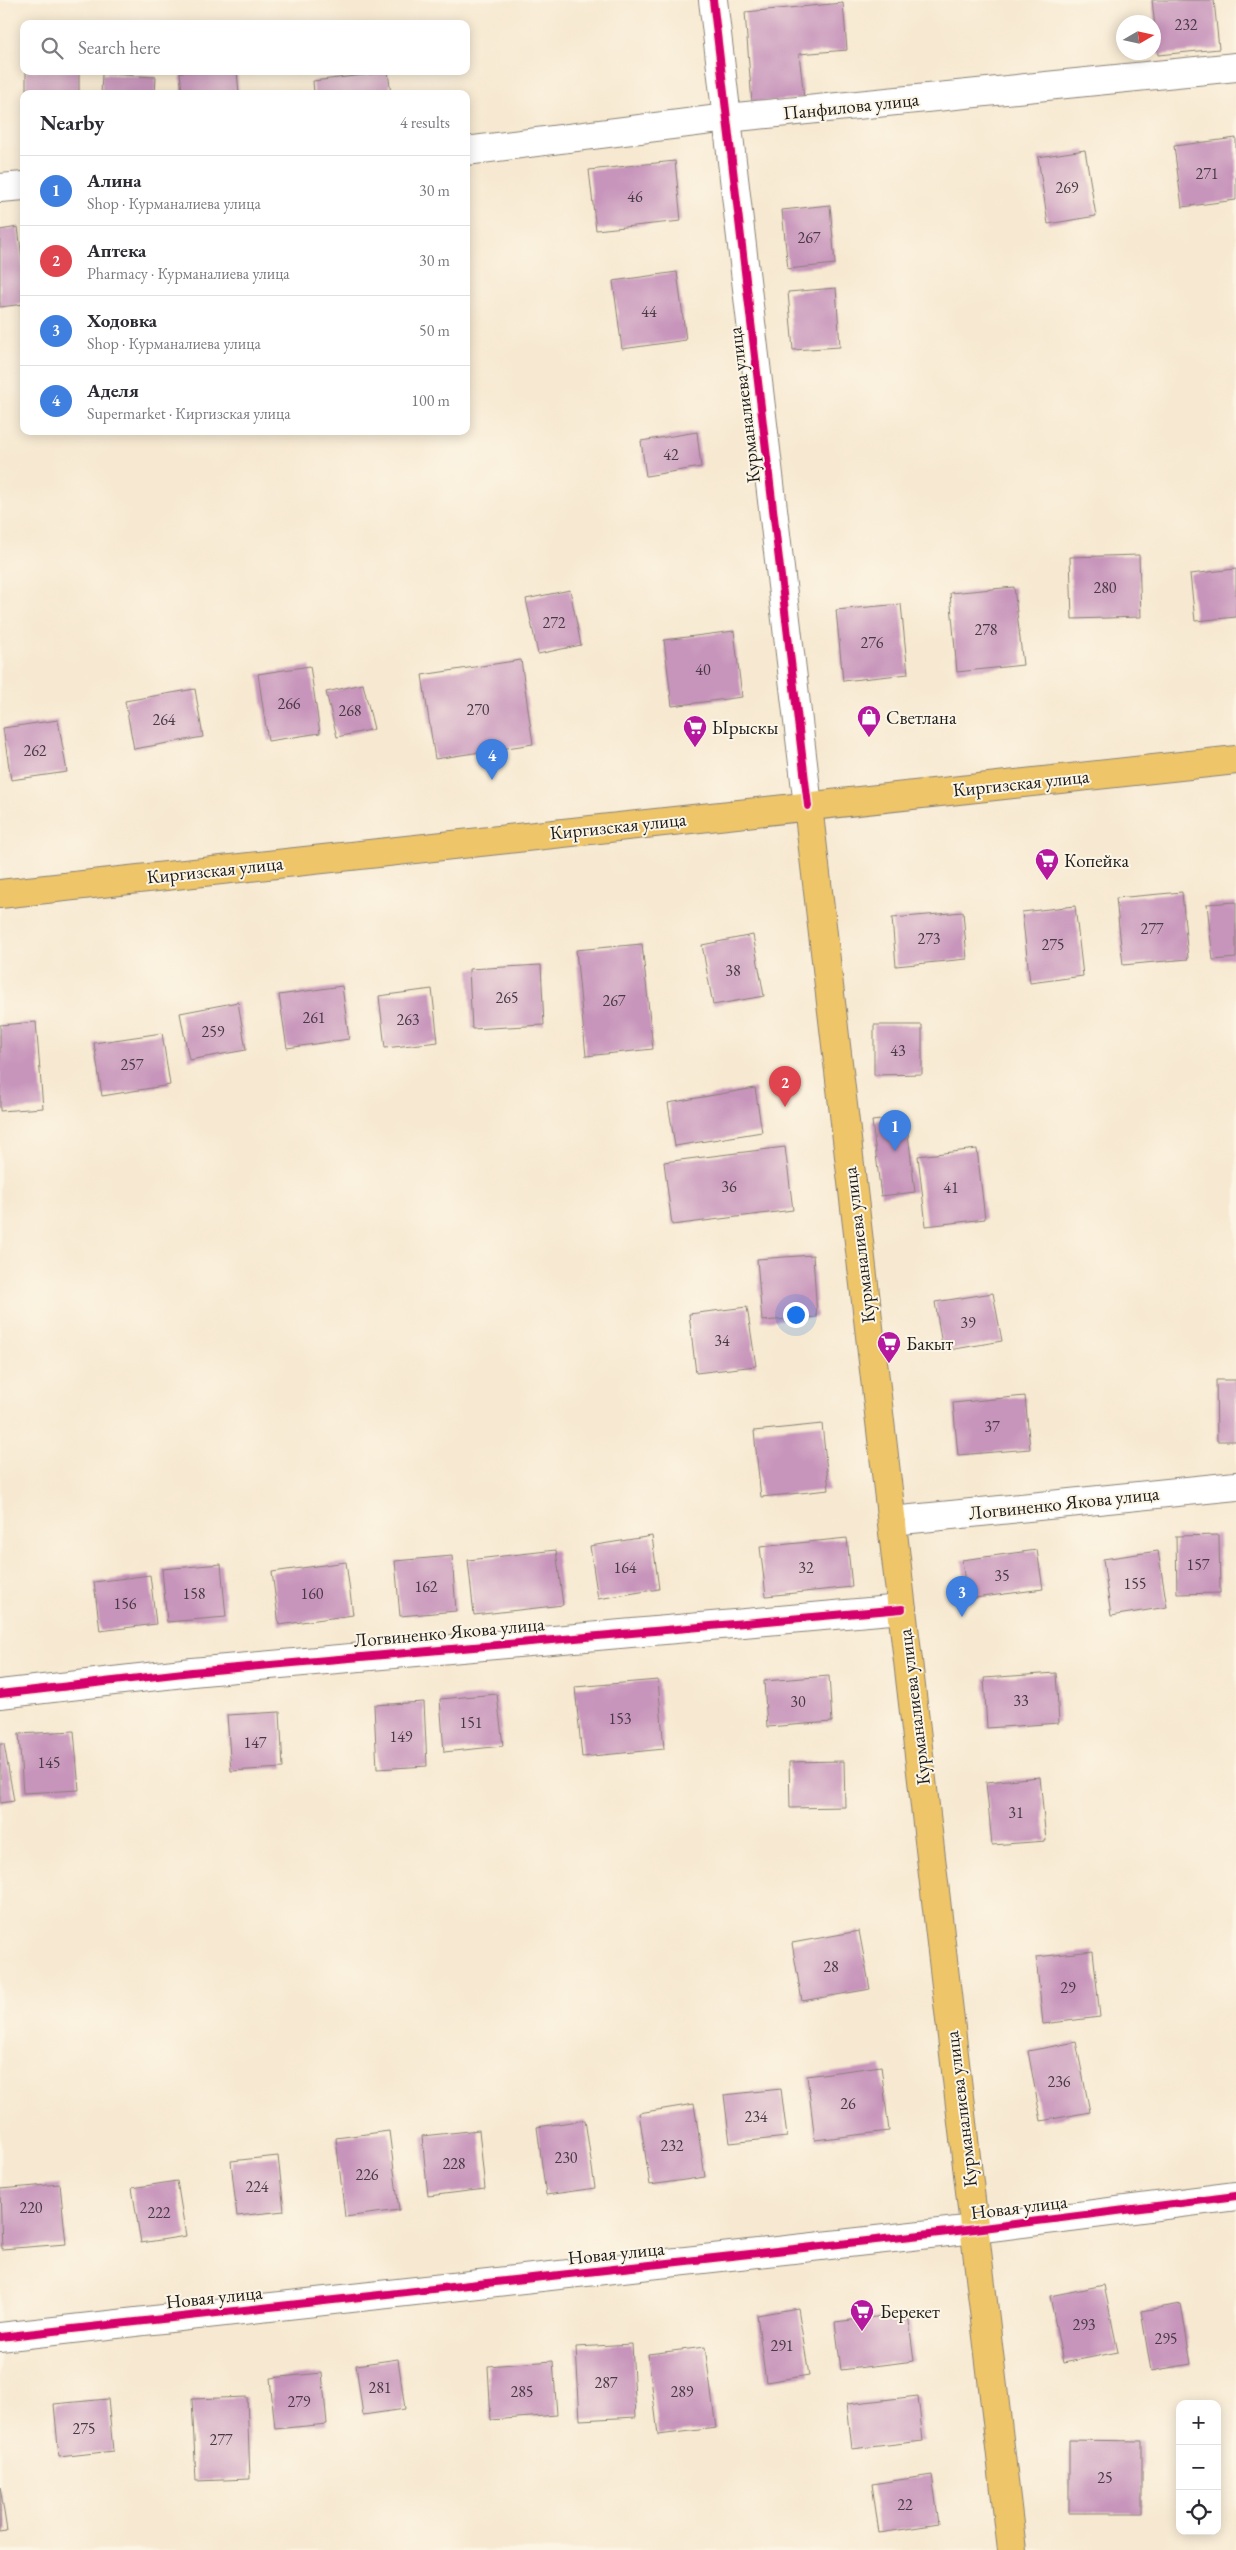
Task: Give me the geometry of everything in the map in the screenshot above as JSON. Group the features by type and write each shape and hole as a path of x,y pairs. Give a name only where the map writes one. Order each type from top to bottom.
{"main road":[{"name":"Киргизская улица","path":"0,894 1236,760"},
{"name":"Курманалиева улица","path":"808,806 1012,2550"}],"street":[{"name":"Курманалиева улица","path":"713,0 808,806"},
{"name":"Панфилова улица","path":"470,150 727,118 1236,67"},
{"path":"0,188 20,186"},
{"name":"Логвиненко Якова улица","path":"892,1521 1236,1486"},
{"name":"Логвиненко Якова улица","path":"0,1694 192,1672 902,1609"},
{"name":"Новая улица","path":"0,2338 975,2229 1236,2196"}],"building":[{"path":"1152,0 1214,0 1219,49 1161,55 1161,15 1154,15"},
{"path":"843,3 847,50 799,54 804,98 752,103 745,12"},
{"path":"26,75 79,75 79,90 26,90"},
{"path":"102,75 156,77 155,90 101,90"},
{"path":"180,75 237,75 239,90 182,90"},
{"path":"363,75 388,75 390,90 314,90 313,81"},
{"path":"1236,138 1236,200 1182,207 1174,146"},
{"path":"1085,150 1096,216 1048,224 1038,157"},
{"path":"675,161 681,221 596,230 589,170"},
{"path":"830,205 835,264 788,269 782,210"},
{"path":"18,227 20,243 20,304 0,307 0,230"},
{"path":"677,272 686,340 622,349 613,281"},
{"path":"836,288 840,347 793,350 788,292"},
{"path":"697,432 701,467 646,476 641,441"},
{"path":"1139,555 1141,617 1072,619 1070,557"},
{"path":"1236,569 1236,617 1195,621 1190,574"},
{"path":"1014,587 1023,665 957,672 950,593"},
{"path":"570,590 581,645 538,654 526,599"},
{"path":"901,604 908,674 843,681 836,610"},
{"path":"734,631 742,697 672,706 664,640"},
{"path":"521,660 533,744 435,759 422,675"},
{"path":"310,666 320,733 268,741 258,674"},
{"path":"363,684 374,729 337,737 326,692"},
{"path":"195,689 203,737 134,749 125,701"},
{"path":"58,720 67,772 11,780 3,728"},
{"path":"1182,892 1188,959 1123,965 1116,898"},
{"path":"1236,902 1236,958 1213,960 1207,904"},
{"path":"1075,906 1083,976 1030,983 1022,912"},
{"path":"963,912 967,959 896,966 892,918"},
{"path":"753,935 764,996 713,1005 702,945"},
{"path":"642,944 653,1049 586,1056 576,950"},
{"path":"541,965 544,1025 472,1029 469,969"},
{"path":"342,986 349,1039 287,1048 279,995"},
{"path":"432,989 438,1042 385,1048 379,996"},
{"path":"238,1002 246,1050 189,1060 180,1013"},
{"path":"36,1022 43,1108 0,1111 0,1025"},
{"path":"874,1025 922,1025 922,1074 874,1075"},
{"path":"162,1033 170,1085 102,1096 94,1043"},
{"path":"755,1088 762,1132 675,1146 668,1103"},
{"path":"906,1117 915,1192 881,1196 872,1121"},
{"path":"785,1147 793,1210 672,1225 664,1162"},
{"path":"977,1149 985,1219 926,1226 918,1156"},
{"path":"813,1255 817,1317 762,1321 757,1259"},
{"path":"993,1293 1002,1341 943,1351 935,1302"},
{"path":"747,1307 756,1366 696,1373 689,1314"},
{"path":"1216,1380 1236,1380 1236,1441 1217,1441"},
{"path":"1025,1396 1030,1449 958,1455 953,1403"},
{"path":"822,1424 829,1490 761,1497 754,1431"},
{"path":"1219,1535 1220,1593 1177,1594 1176,1536"},
{"path":"652,1536 659,1589 598,1599 590,1546"},
{"path":"847,1538 852,1587 766,1596 760,1547"},
{"path":"556,1550 563,1605 474,1615 468,1560"},
{"path":"1037,1550 1043,1589 967,1599 962,1560"},
{"path":"1158,1551 1167,1607 1111,1616 1103,1559"},
{"path":"452,1556 456,1611 400,1616 395,1561"},
{"path":"346,1562 353,1615 279,1625 272,1572"},
{"path":"221,1564 226,1617 167,1622 162,1569"},
{"path":"150,1575 156,1624 100,1631 94,1582"},
{"path":"1056,1673 1059,1723 987,1728 984,1678"},
{"path":"829,1676 832,1722 767,1727 764,1681"},
{"path":"658,1680 664,1749 582,1757 575,1687"},
{"path":"497,1694 503,1746 444,1752 440,1699"},
{"path":"424,1702 427,1766 377,1769 374,1705"},
{"path":"280,1712 283,1768 231,1771 227,1715"},
{"path":"74,1731 79,1790 23,1793 19,1734"},
{"path":"0,1744 4,1744 14,1801 0,1803"},
{"path":"844,1761 845,1807 790,1808 789,1762"},
{"path":"1040,1777 1046,1841 992,1845 986,1782"},
{"path":"859,1931 870,1989 802,2001 792,1943"},
{"path":"1093,1951 1100,2017 1043,2024 1036,1957"},
{"path":"1076,2042 1090,2112 1041,2121 1028,2051"},
{"path":"881,2066 889,2131 815,2140 807,2076"},
{"path":"781,2089 787,2137 730,2143 724,2095"},
{"path":"694,2104 705,2177 650,2185 639,2113"},
{"path":"585,2120 595,2188 546,2195 537,2127"},
{"path":"479,2130 485,2189 428,2196 422,2136"},
{"path":"389,2131 399,2210 345,2217 336,2138"},
{"path":"278,2156 284,2211 237,2216 231,2161"},
{"path":"177,2181 186,2236 141,2243 132,2188"},
{"path":"60,2184 66,2244 2,2249 0,2189"},
{"path":"1104,2285 1118,2352 1063,2363 1050,2296"},
{"path":"1181,2304 1191,2364 1151,2371 1141,2311"},
{"path":"798,2308 809,2375 766,2382 757,2315"},
{"path":"908,2313 914,2361 841,2370 835,2322"},
{"path":"632,2344 636,2417 580,2420 576,2347"},
{"path":"705,2347 716,2428 658,2435 648,2354"},
{"path":"398,2359 405,2409 363,2415 356,2365"},
{"path":"553,2361 557,2415 491,2420 488,2366"},
{"path":"322,2373 327,2424 275,2429 270,2378"},
{"path":"918,2396 923,2441 852,2449 847,2404"},
{"path":"247,2397 250,2479 196,2481 192,2399"},
{"path":"108,2399 113,2451 59,2457 54,2404"},
{"path":"1069,2440 1142,2441 1142,2513 1069,2513"},
{"path":"932,2475 939,2524 879,2533 872,2484"},
{"path":"0,2486 7,2531 0,2532"}],"cycle path":[{"path":"713,0 808,806"},
{"path":"0,1694 192,1672 902,1609"},
{"path":"0,2337 975,2229 1236,2196"}],"place":[{"name":"Светлана","path":"869,738"},
{"name":"Ырыскы","path":"695,748"},
{"name":"Аделя","path":"492,780"},
{"name":"Копейка","path":"1047,881"},
{"name":"Аптека","path":"785,1107"},
{"name":"Алина","path":"895,1151"},
{"name":"Бакыт","path":"889,1364"},
{"name":"Ходовка","path":"962,1617"},
{"name":"Берекет","path":"862,2332"}]}
